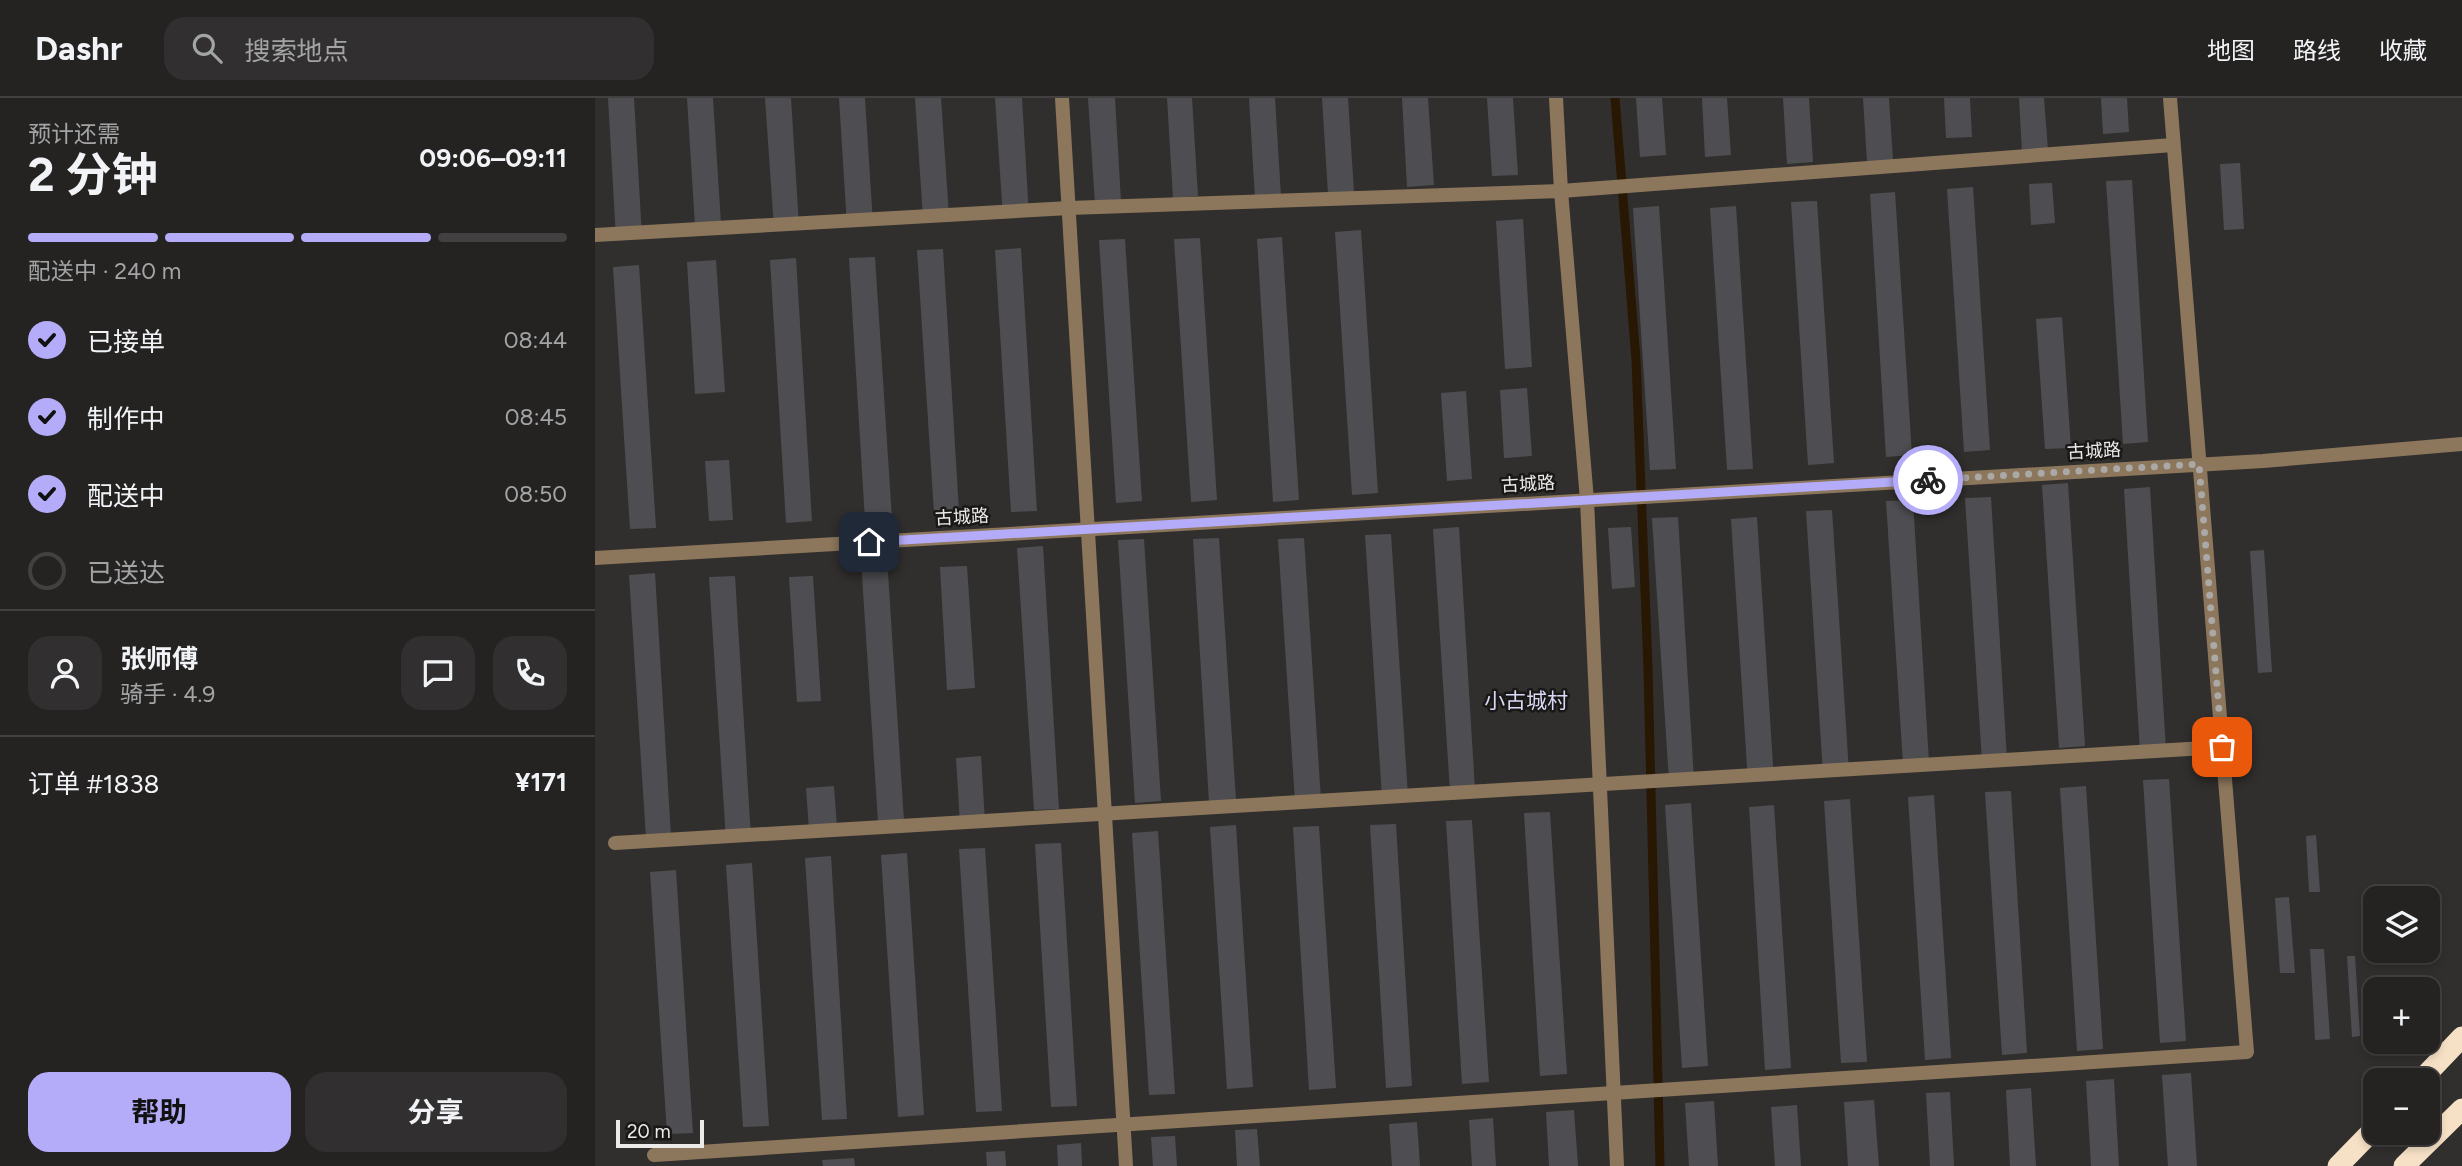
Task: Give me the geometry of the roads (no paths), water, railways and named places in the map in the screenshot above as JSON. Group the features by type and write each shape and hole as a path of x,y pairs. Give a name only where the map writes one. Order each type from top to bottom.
{"highway":[{"path":"2432,1068 2462,1037"},
{"path":"2404,1166 2462,1108"},
{"path":"2337,1166 2363,1140"}],"street":[{"path":"1062,98 1126,1166"},
{"path":"1556,98 1561,191 1587,500 1618,1166"},
{"path":"655,1155 2248,1052 2169,98"},
{"path":"595,235 1069,208 1561,191 2173,145"},
{"name":"古城路","path":"595,558 2199,464 2462,444"},
{"path":"615,843 2222,747"}],"waterway":[{"path":"1615,98 1636,360 1648,668 1660,1166"}],"district":[{"name":"小古城村","path":"1526,700"}]}
